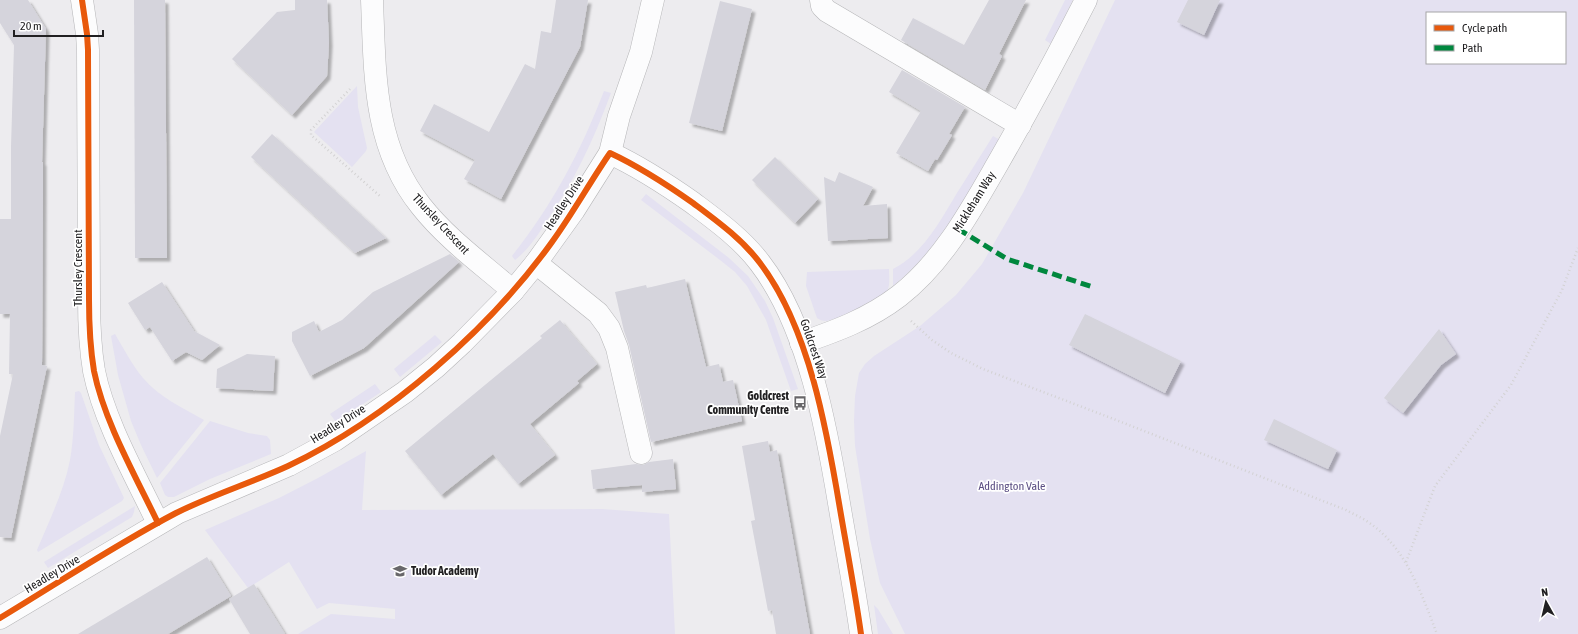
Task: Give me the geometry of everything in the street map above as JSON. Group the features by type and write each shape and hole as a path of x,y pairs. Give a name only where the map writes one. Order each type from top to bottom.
{"street":[{"name":"Thursley Crescent","path":"82,0 88,50 89,299 90,335 95,372 105,409 158,523"},
{"name":"Thursley Crescent","path":"372,0 375,73 379,107 388,144 402,178 417,200 459,246 513,291"},
{"name":"Headley Drive","path":"0,618 158,523 197,503 289,465 327,445 356,427 405,392 436,367 513,291 536,263 610,153 619,116 642,52 653,0"},
{"path":"821,0 822,6 827,11 1020,125"},
{"name":"Mickleham Way","path":"801,343 837,331 861,320 895,299 916,281 945,248 976,201 1020,125 1086,0"},
{"name":"Goldcrest Way","path":"610,153 636,165 672,188 710,216 749,249 772,279 791,317 814,381 836,485 861,634"},
{"path":"536,263 598,313 609,328 617,348 641,453"}],"path":[{"path":"375,73 355,83 311,130 311,135 384,200 390,203 398,204 417,200"},
{"path":"1406,562 1435,486 1512,385 1562,290 1578,248"},
{"path":"895,299 911,320 932,340 951,354 983,370 1112,418 1346,510 1369,522 1388,539 1406,562 1419,588 1437,634"}],"green space":[{"path":"1065,0 1073,0 1051,44 1045,40"},
{"name":"Addington Vale","path":"1115,0 1578,0 1578,634 905,634 880,583 870,539 855,446 855,396 859,373 865,364 874,356 920,326 956,295 982,264 1023,193"},
{"path":"357,86 358,107 367,148 352,167 314,132"},
{"path":"604,91 611,93 598,127 574,176 536,237 524,252 515,260 512,256 527,237 553,197 575,157"},
{"path":"993,136 1000,140 953,218 926,254 893,286 893,269 904,263 913,255 930,236"},
{"path":"646,194 729,258 748,276 765,301 773,318 798,389 791,391 766,320 747,286 735,272 641,200"},
{"path":"889,269 888,289 881,298 840,317 826,321 817,318 806,286 807,272"},
{"path":"115,334 135,368 149,385 172,402 204,420 157,478 131,421 118,375 111,336"},
{"path":"435,335 442,342 400,377 394,369"},
{"path":"375,384 381,392 336,422 330,414"},
{"path":"79,391 99,445 124,498 122,501 38,552 37,550 56,506 67,472 74,426 75,392"},
{"path":"210,421 248,433 267,436 270,440 271,454 210,479 174,497 168,497 165,495 160,483"},
{"name":"Tudor Academy","path":"366,451 362,510 602,509 669,514 675,634 298,634 331,614 395,619 395,609 329,603 317,609 289,562 248,588 205,530 279,498"},
{"path":"135,506 132,517 48,568 44,562"},
{"path":"874,605 878,609 893,634 878,634"}],"building":[{"path":"0,0 28,0 46,29 42,162 42,365 47,366 11,538 0,537 0,436 13,374 9,374 10,314 0,314 0,219 11,219 11,147 14,45 0,23"},
{"path":"134,0 165,0 167,258 135,258"},
{"path":"295,0 327,0 329,43 327,76 292,115 232,59 277,12 295,10"},
{"path":"556,0 588,0 580,47 501,199 464,179 475,160 420,131 434,104 489,132 525,64 535,69 541,31 551,33"},
{"path":"989,0 1026,0 999,54 1002,56 985,90 901,40 913,18 964,45"},
{"path":"1188,0 1220,0 1204,35 1177,22"},
{"path":"720,1 752,9 722,131 689,123"},
{"path":"902,70 965,107 949,134 952,135 937,160 935,159 928,171 896,153 921,111 889,92"},
{"path":"272,134 386,238 355,253 251,157"},
{"path":"775,157 818,199 795,223 752,180"},
{"path":"839,172 873,187 863,206 887,204 888,238 828,241 824,177 835,182"},
{"path":"450,254 459,262 364,348 310,376 292,341 292,332 314,321 319,332 342,320 373,292"},
{"path":"685,279 706,367 719,364 723,382 733,380 742,421 651,442 629,345 624,331 615,292 646,285 647,288"},
{"path":"162,282 194,331 220,345 202,360 186,352 172,361 150,327 145,330 128,303"},
{"path":"1085,314 1181,361 1165,393 1069,345"},
{"path":"560,320 597,364 577,381 579,383 530,424 555,455 518,484 493,454 441,495 405,451 542,338 540,336"},
{"path":"1439,329 1456,354 1441,365 1403,413 1384,398"},
{"path":"247,354 275,356 273,391 216,388 217,369"},
{"path":"1274,419 1337,450 1328,469 1264,440"},
{"path":"768,441 770,452 777,450 810,634 776,634 772,610 768,611 751,521 755,520 742,446"},
{"path":"673,459 676,489 642,492 642,485 593,489 591,470 636,464 643,465 649,462"},
{"path":"207,557 231,596 168,634 78,634"},
{"path":"254,584 285,634 250,634 229,599"}],"marked path":[{"path":"958,229 1007,259 1093,287"}],"cycle path":[{"path":"82,0 88,50 89,308 94,371 105,409 113,429 158,523"},
{"path":"0,618 153,525 203,500 260,478 308,456 365,422 401,396 467,339 526,276 552,242 610,153 632,164 663,183 693,203 720,224 753,254 777,289 791,317 814,381 835,479 861,634"}],"place":[{"name":"Goldcrest Community Centre","path":"800,403"},
{"name":"Tudor Academy","path":"400,571"}]}
